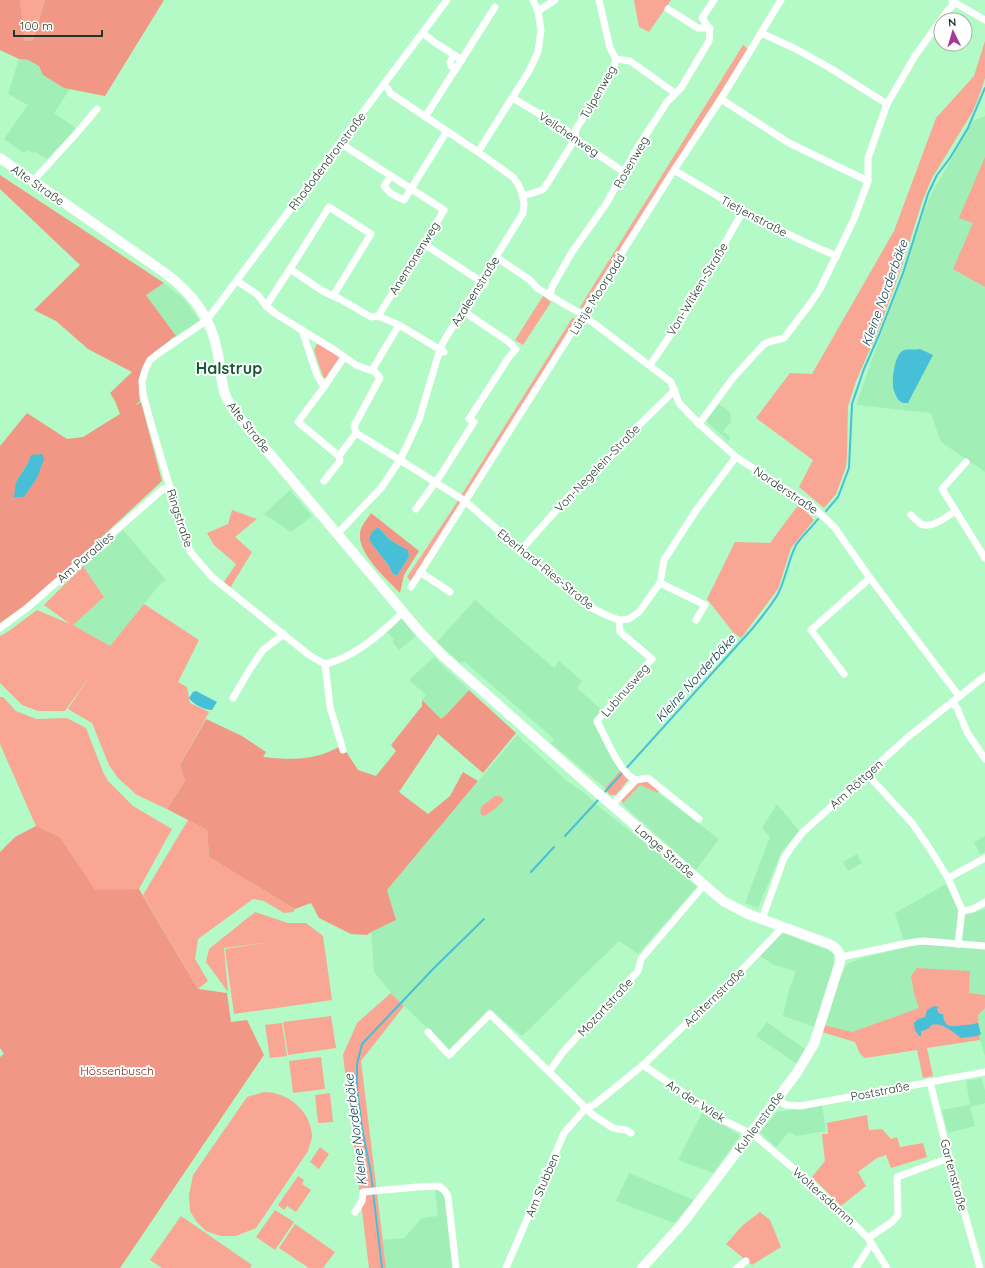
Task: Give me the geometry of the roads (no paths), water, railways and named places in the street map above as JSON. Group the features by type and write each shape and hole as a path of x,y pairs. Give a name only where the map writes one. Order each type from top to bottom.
{"street":[{"name":"Rhododendronstraße","path":"207,320 447,0"},
{"path":"478,152 513,98 538,52 541,30 538,11 533,0"},
{"path":"538,11 555,0"},
{"name":"Tulpenweg","path":"523,196 542,190 545,187 576,139 576,129 613,71 616,59 610,48 599,0"},
{"name":"Rosenweg","path":"550,296 552,287 569,258 606,204 636,150 667,102 681,88 709,41 710,28 702,18 714,0"},
{"name":"Lüttje Moorpadd","path":"411,587 674,170 721,99 781,0"},
{"path":"699,424 733,378 763,345 768,342 784,338 810,304 837,256 854,219 868,181 868,158 887,104 915,56 953,1 985,20"},
{"path":"425,117 495,7"},
{"path":"668,9 698,28 710,28"},
{"path":"761,32 824,64 887,104"},
{"path":"422,33 462,60"},
{"path":"454,55 450,62 451,66 456,69"},
{"path":"616,59 630,61 675,93"},
{"path":"388,89 390,93 448,131 512,177 518,184 523,196"},
{"name":"Veilchenweg","path":"513,98 566,130 576,139 624,172"},
{"path":"721,99 789,143 868,181"},
{"path":"33,182 97,109"},
{"path":"390,176 384,186 390,193 404,200 448,131"},
{"path":"340,143 410,189"},
{"name":"Alte Straße","path":"0,158 174,280 192,298 207,320 216,343 224,390 230,405 402,612"},
{"name":"Tietjenstraße","path":"674,170 743,211 794,237 837,256"},
{"name":"Anemonenweg","path":"378,316 444,210 410,189"},
{"name":"Azaleenstraße","path":"337,534 380,488 400,460 419,420 442,350 463,311 483,283 496,257 523,213 523,196"},
{"path":"266,306 329,207 371,234 333,296"},
{"name":"Von-Witken-Straße","path":"650,365 684,315 743,211"},
{"path":"424,244 483,283"},
{"name":"Norderstraße","path":"496,257 530,280 537,288 583,315 650,365 671,382 679,403 699,424 736,457 816,510 827,520 835,528 870,578 959,696"},
{"path":"290,269 321,290 371,317 378,316 399,325 442,350"},
{"path":"237,281 258,295 266,306 276,314 356,365 372,370 380,378 354,426 356,433 339,456 340,461 324,481"},
{"path":"416,509 474,422 469,418 509,357 516,349 509,342 463,311"},
{"name":"Ringstraße","path":"207,320 159,352 150,360 143,375 143,394 187,545 192,554 212,577 309,655 325,664"},
{"path":"372,370 399,325"},
{"path":"302,330 317,375 324,387"},
{"path":"339,456 298,422 344,357"},
{"name":"Von-Negelein-Straße","path":"521,550 569,496 613,454 638,426 675,390"},
{"name":"Eberhard-Ries-Straße","path":"356,433 465,502 547,573 590,606 619,620"},
{"path":"619,620 629,619 639,612 660,582 664,560 697,509 736,457"},
{"path":"966,462 942,489 954,511 985,558"},
{"name":"Am Paradies","path":"0,628 27,608 163,489 170,487"},
{"path":"911,515 920,524 926,526 933,525 954,511"},
{"path":"420,572 450,592"},
{"path":"844,674 811,630 870,578"},
{"path":"660,582 705,605 696,620"},
{"path":"343,750 330,707 325,664 339,660 356,652 402,612"},
{"name":"Lange Straße","path":"402,612 442,655 610,804 723,900 741,911 834,946 840,952 841,957"},
{"name":"Lubinusweg","path":"619,620 620,632 658,664"},
{"path":"234,698 250,669 263,650 284,634"},
{"name":"Lubinusweg","path":"636,780 631,778 621,765 597,721 652,659"},
{"name":"Am Röttgen","path":"762,919 780,867 788,850 802,833 908,737 985,676"},
{"path":"952,702 957,708 967,732 985,759"},
{"path":"867,774 912,823 948,878 962,910 958,944"},
{"path":"610,804 636,780 648,778 699,819"},
{"path":"948,878 984,860"},
{"name":"Mozartstraße","path":"549,1072 563,1052 638,971 641,958 704,885"},
{"path":"962,910 971,910 985,902"},
{"name":"Achternstraße","path":"643,1065 736,976 780,930 782,926"},
{"path":"841,957 923,941 985,946"},
{"name":"Kuhlenstraße","path":"642,1268 682,1224 750,1132 796,1074 814,1044 841,957"},
{"path":"428,1032 449,1055 490,1014 593,1116 613,1128 626,1130 631,1133"},
{"name":"Am Stubben","path":"506,1268 564,1133 586,1108 595,1104 643,1065"},
{"name":"An der Wiek","path":"643,1065 723,1120 750,1132"},
{"name":"Poststraße","path":"777,1099 786,1105 800,1106 930,1082 984,1075"},
{"name":"Gartenstraße","path":"930,1082 949,1158 980,1268"},
{"name":"Woltersdamm","path":"750,1132 812,1184 856,1226 869,1241 887,1268"},
{"path":"856,1268 869,1241 892,1222 898,1215 897,1177 949,1158"},
{"path":"355,1212 362,1201 363,1192 439,1186 448,1196 456,1268"},
{"path":"737,1268 746,1261"}],"water":[{"path":"920,349 933,355 908,403 903,403 897,398 893,387 893,375 896,362 904,350"},
{"path":"42,454 44,459 37,478 24,497 14,497 16,482 28,463 31,455"},
{"path":"378,527 390,540 408,550 409,557 397,576 392,573 389,566 371,543 369,538 373,531"},
{"path":"196,691 217,702 212,710 202,708 189,698 193,692"},
{"path":"934,1006 939,1007 937,1009 938,1012 943,1014 947,1025 953,1026 978,1023 981,1034 961,1038 947,1028 936,1024 921,1031 921,1036 919,1036 915,1030 914,1023 918,1019 925,1017 927,1010"}],"waterway":[{"name":"Kleine Norderbäke","path":"826,511 838,497 849,468 852,404 864,369 903,273 928,194 937,175 950,158 968,128 985,88"},
{"name":"Kleine Norderbäke","path":"604,793 752,629 778,594 796,545 818,519"},
{"name":"Kleine Norderbäke","path":"565,836 600,798"},
{"name":"Kleine Norderbäke","path":"531,872 554,847"},
{"name":"Kleine Norderbäke","path":"382,1268 371,1174 362,1128 357,1089 357,1064 362,1044 434,968 484,919"}],"district":[{"name":"Halstrup","path":"229,368"}],"park label":[{"name":"Hössenbusch","path":"117,1070"}]}
